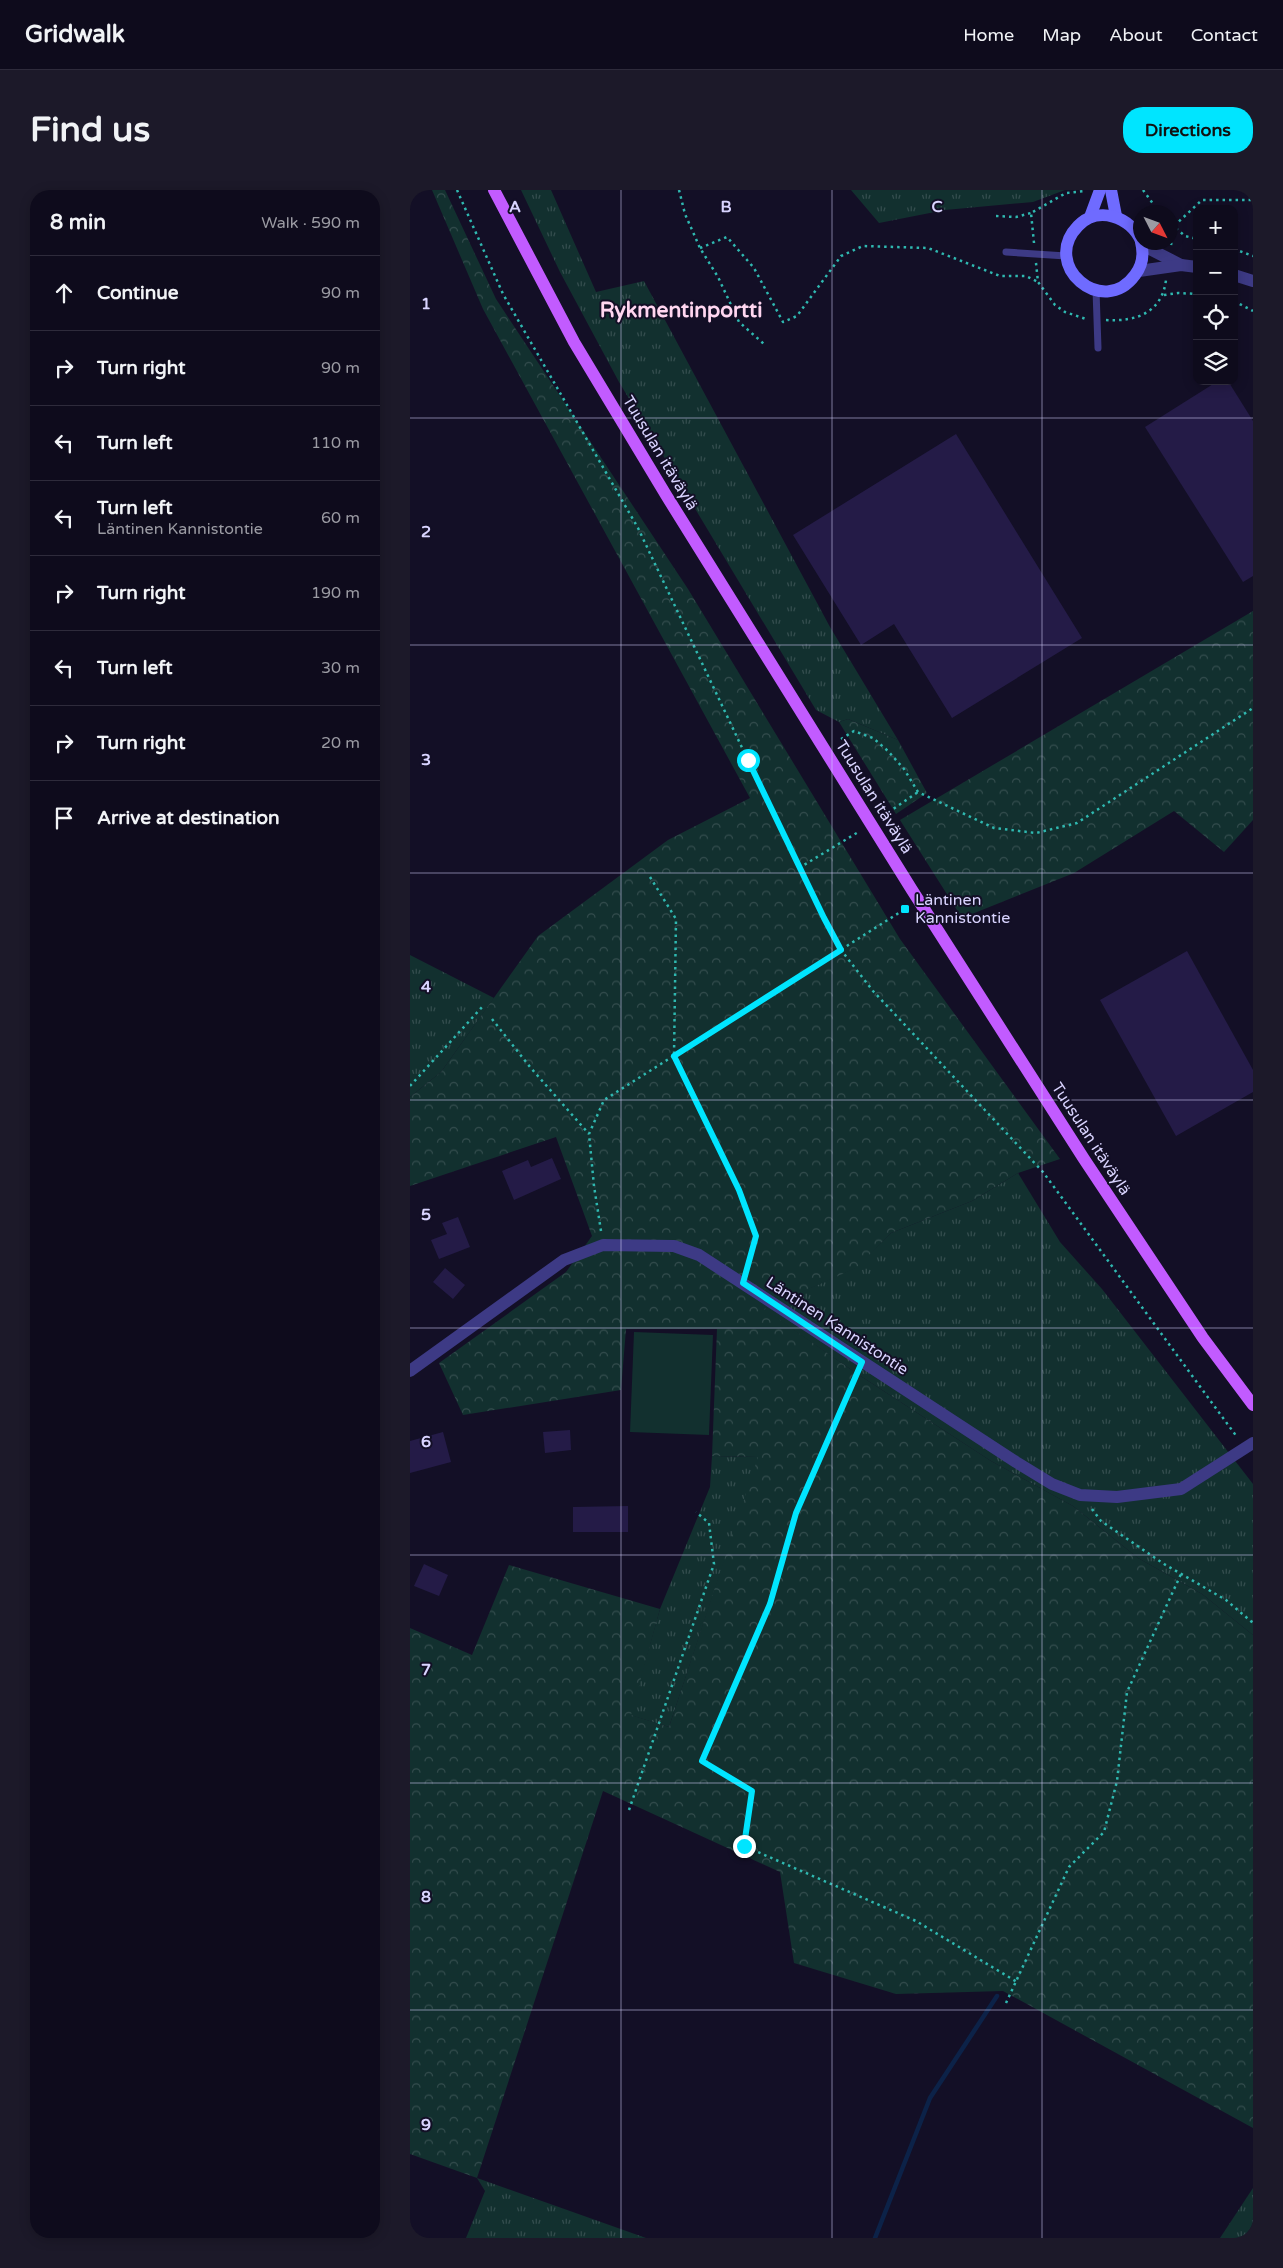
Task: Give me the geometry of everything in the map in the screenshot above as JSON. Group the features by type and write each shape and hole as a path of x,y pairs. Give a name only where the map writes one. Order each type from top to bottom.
{"main road":[{"name":"Tuusulan itäväylä","path":"494,190 574,342 666,495 912,890 1122,1216 1203,1338 1253,1405"}],"street":[{"path":"1090,217 1100,190"},
{"path":"1111,190 1116,216"},
{"path":"1133,228 1128,222 1116,216 1103,214 1090,217 1072,233 1067,244 1066,256 1069,268 1075,278 1084,286 1108,291 1120,288 1131,281 1139,270 1143,258 1142,250"},
{"path":"1151,250 1168,262 1193,266"},
{"path":"1139,270 1168,262"},
{"path":"1238,276 1253,281"},
{"name":"Läntinen Kannistontie","path":"410,1371 564,1260 603,1245 674,1246 699,1255 1016,1462 1052,1484 1080,1495 1117,1497 1181,1489 1249,1446"}],"lane":[{"path":"1006,252 1066,256"},
{"path":"1096,290 1098,348"}],"path":[{"path":"457,190 503,294 638,528 799,868 841,950 873,991 1048,1178 1249,1446"},
{"path":"679,190 685,214 700,248 718,277 739,322 764,344"},
{"path":"996,216 1016,218 1031,213 1066,194 1087,190"},
{"path":"1143,190 1154,205"},
{"path":"1178,220 1202,200 1253,200"},
{"path":"1031,213 1038,282"},
{"path":"1178,230 1186,236 1193,238"},
{"path":"700,248 727,237 754,268 783,322 797,316 841,256 863,246 928,248 1000,276 1026,276 1038,282 1055,305 1065,312 1082,319 1118,321 1136,318 1150,310 1164,295 1169,250"},
{"path":"1237,250 1253,256"},
{"path":"1164,295 1193,294"},
{"path":"1238,303 1253,311"},
{"path":"841,739 854,731 873,738 904,769 918,792 994,828 1036,833 1077,823 1253,708"},
{"path":"883,816 918,792"},
{"path":"799,868 861,830"},
{"path":"650,877 676,919 674,1056 739,1190 756,1236 743,1283"},
{"path":"603,1245 594,1186 589,1134 604,1100 905,909"},
{"path":"410,1086 483,1006"},
{"path":"492,1019 530,1067 589,1134"},
{"path":"862,1362 796,1513 770,1604 702,1761 752,1791 744,1846 916,1921 1017,1982"},
{"path":"1080,1495 1101,1521 1181,1574 1226,1600 1253,1623"},
{"path":"629,1810 714,1564 709,1523 696,1512"},
{"path":"1006,2003 1069,1868 1104,1832 1117,1781 1127,1692 1181,1574"}],"green space":[{"path":"432,190 445,190 496,299 688,589 900,939 1060,1159 1018,1173 972,1201 891,1233 856,1268 764,1309 856,1373 991,1461 1073,1506 1138,1558 1202,1594 1253,1635 1253,2128 1003,1991 896,1994 794,1963 780,1872 603,1791 477,2178 410,2154 410,1628 472,1655 509,1565 660,1609 631,1715 669,1727 758,1457 712,1456 717,1329 626,1329 621,1390 463,1415 439,1363 566,1272 592,1236 556,1137 410,1186 410,1097 441,1072 538,936 668,840 750,798 483,309"},
{"path":"521,190 551,190 596,292 644,281 830,627 898,740 848,719 839,722 816,710 619,382 560,272"},
{"path":"851,190 1065,190 1033,202 945,210 879,223"},
{"path":"1253,611 1253,820 1224,852 1174,811 1074,873 962,918 900,820"},
{"path":"848,719 898,740 927,793 896,814 839,722"},
{"path":"410,955 494,998 441,1072 410,1097"},
{"path":"1018,1173 1060,1242 1102,1289 1253,1484 1253,1635 1202,1594 1138,1558 1073,1506 991,1461 856,1373 763,1309 855,1268 891,1233 972,1201"},
{"path":"634,1332 713,1335 709,1435 630,1432"},
{"path":"712,1456 759,1457 669,1727 630,1715 660,1609 710,1487"},
{"path":"477,2178 646,2238 466,2238 485,2191"},
{"path":"1253,2188 1253,2238 1220,2238"}],"building":[{"path":"1212,385 1230,385 1253,421 1253,576 1243,582 1145,427"},
{"path":"956,434 1082,638 952,718 894,624 861,645 793,535"},
{"path":"1187,951 1253,1070 1253,1092 1176,1136 1100,1000"},
{"path":"552,1158 561,1179 514,1200 502,1171 528,1160 531,1167"},
{"path":"458,1217 470,1247 439,1259 431,1240 447,1234 442,1223"},
{"path":"445,1268 465,1285 453,1299 433,1282"},
{"path":"570,1430 571,1450 545,1453 543,1432"},
{"path":"443,1432 451,1462 410,1473 410,1441"},
{"path":"628,1506 628,1532 573,1532 573,1507"},
{"path":"424,1564 448,1575 439,1596 414,1586"}],"waterway":[{"path":"875,2238 930,2098 997,1996"}],"place":[{"name":"Läntinen Kannistontie","path":"905,909"}],"district":[{"name":"Rykmentinportti","path":"681,310"}],"route":[{"path":"744,1846 752,1791 702,1761 770,1604 796,1513 862,1362 743,1283 756,1236 739,1190 674,1056 841,950 748,760"}]}
